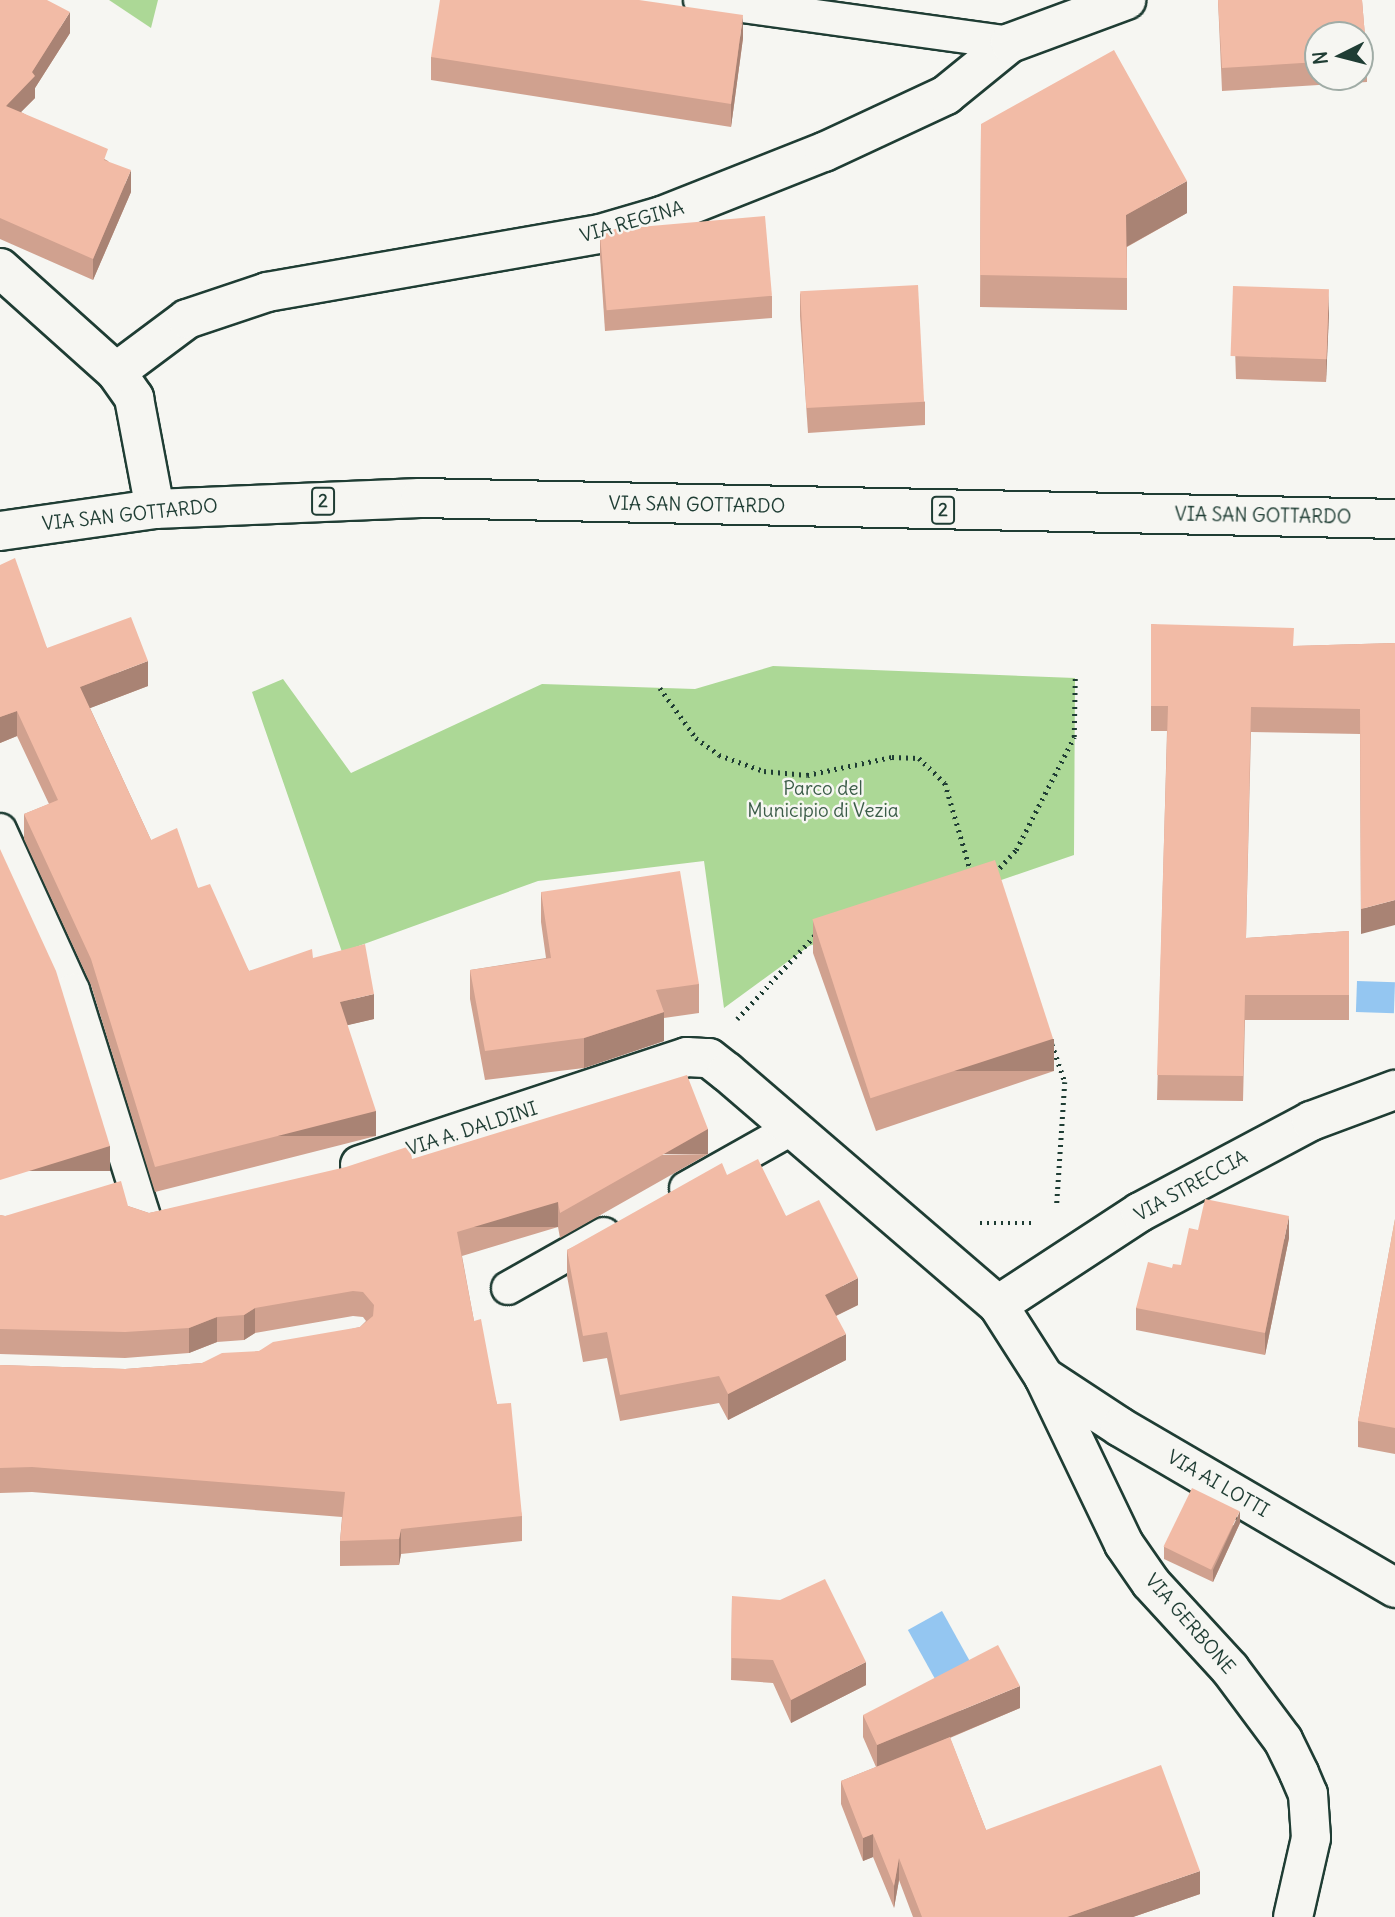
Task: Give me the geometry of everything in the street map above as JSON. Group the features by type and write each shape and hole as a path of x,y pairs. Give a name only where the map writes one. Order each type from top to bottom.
{"street":[{"name":"VIA REGINA","path":"116,372 187,318 267,292 600,234 662,216 824,152 946,95 1010,43 1126,0"},
{"path":"0,268 116,372 139,412 155,509"},
{"name":"VIA SAN GOTTARDO","path":"0,531 155,509 420,498 1395,519"},
{"name":"VIA A. DALDINI","path":"328,1174 687,1057 709,1058"},
{"path":"709,1058 998,1304"},
{"name":"VIA STRECCIA","path":"998,1304 1140,1212 1311,1121 1395,1090"},
{"path":"127,1197 183,1208"},
{"name":"VIA GERBONE","path":"998,1304 1044,1377 1124,1544 1151,1583 1230,1669 1283,1740 1299,1773 1308,1794 1311,1838 1293,1917"},
{"name":"VIA AI LOTTI","path":"1044,1377 1120,1427 1395,1588"}],"lane":[{"path":"700,0 1010,43"},
{"path":"0,830 73,990 127,1197"},
{"path":"662,1201 793,1128"},
{"path":"508,1288 627,1221"}],"path":[{"path":"984,878 1005,865 1016,850 1074,737 1075,678"},
{"path":"660,688 696,738 719,755 764,771 807,775 892,757 919,758 945,783 961,849 975,881"},
{"path":"709,1058 721,1037 815,934 827,930"},
{"path":"1047,1029 1065,1082 1059,1203"},
{"path":"975,1223 1037,1223"}],"green space":[{"path":"109,0 158,0 151,28"},
{"name":"Parco del Municipio di Vezia","path":"773,666 1075,678 1074,855 809,946 724,1008 704,861 538,881 342,952 252,692 283,679 351,773 542,684 695,689"}],"water":[{"path":"1357,981 1395,982 1394,1013 1356,1012"},
{"path":"942,1611 977,1674 943,1693 908,1630"}],"building":[{"path":"0,0 47,0 70,12 32,72 35,76 6,106 108,149 104,160 131,170 93,259 0,218"},
{"path":"440,0 639,0 743,15 731,104 431,57"},
{"path":"1218,0 1362,0 1364,21 1304,21 1304,63 1222,68"},
{"path":"1114,50 1187,181 1126,215 1127,278 980,275 981,124"},
{"path":"765,216 772,296 607,310 600,230"},
{"path":"918,285 924,402 806,408 800,291"},
{"path":"1233,286 1329,289 1326,359 1231,356"},
{"path":"15,558 47,648 131,617 148,661 80,687 151,840 177,828 198,888 210,884 249,971 312,949 313,958 365,944 374,994 340,1002 376,1111 155,1167 91,959 24,814 58,800 17,711 0,717 0,565"},
{"path":"1151,624 1294,628 1293,646 1395,643 1395,900 1361,909 1360,709 1251,707 1246,938 1349,931 1349,995 1245,995 1243,1076 1157,1075 1168,706 1151,706"},
{"path":"0,849 56,971 110,1146 0,1180"},
{"path":"995,860 1053,1039 870,1098 812,919"},
{"path":"680,871 699,984 656,990 664,1012 584,1038 485,1051 470,970 551,958 541,892"},
{"path":"687,1075 708,1129 560,1213 558,1202 457,1232 474,1321 481,1319 497,1404 511,1403 522,1516 401,1529 399,1539 340,1541 345,1492 32,1467 0,1468 0,1365 125,1369 202,1363 222,1353 259,1351 273,1342 360,1327 373,1316 374,1305 363,1292 353,1291 255,1308 244,1315 217,1317 189,1328 125,1332 0,1329 0,1215 5,1216 121,1181 128,1206 149,1213 346,1167 410,1146 412,1159"},
{"path":"758,1159 786,1216 819,1200 858,1278 825,1295 846,1334 728,1394 719,1376 620,1395 607,1332 583,1336 567,1250 722,1163 727,1175"},
{"path":"1205,1199 1289,1216 1265,1333 1136,1308 1148,1262 1172,1268 1173,1264 1181,1265 1189,1228 1198,1230"},
{"path":"1395,1219 1395,1428 1358,1421"},
{"path":"1192,1488 1240,1511 1211,1570 1164,1546"},
{"path":"825,1579 866,1662 791,1700 773,1660 731,1658 732,1596 780,1600"},
{"path":"998,1645 1020,1686 877,1745 863,1715"},
{"path":"950,1737 986,1830 1161,1765 1200,1871 1067,1917 922,1917 899,1858 894,1886 873,1834 863,1838 841,1781"}]}
